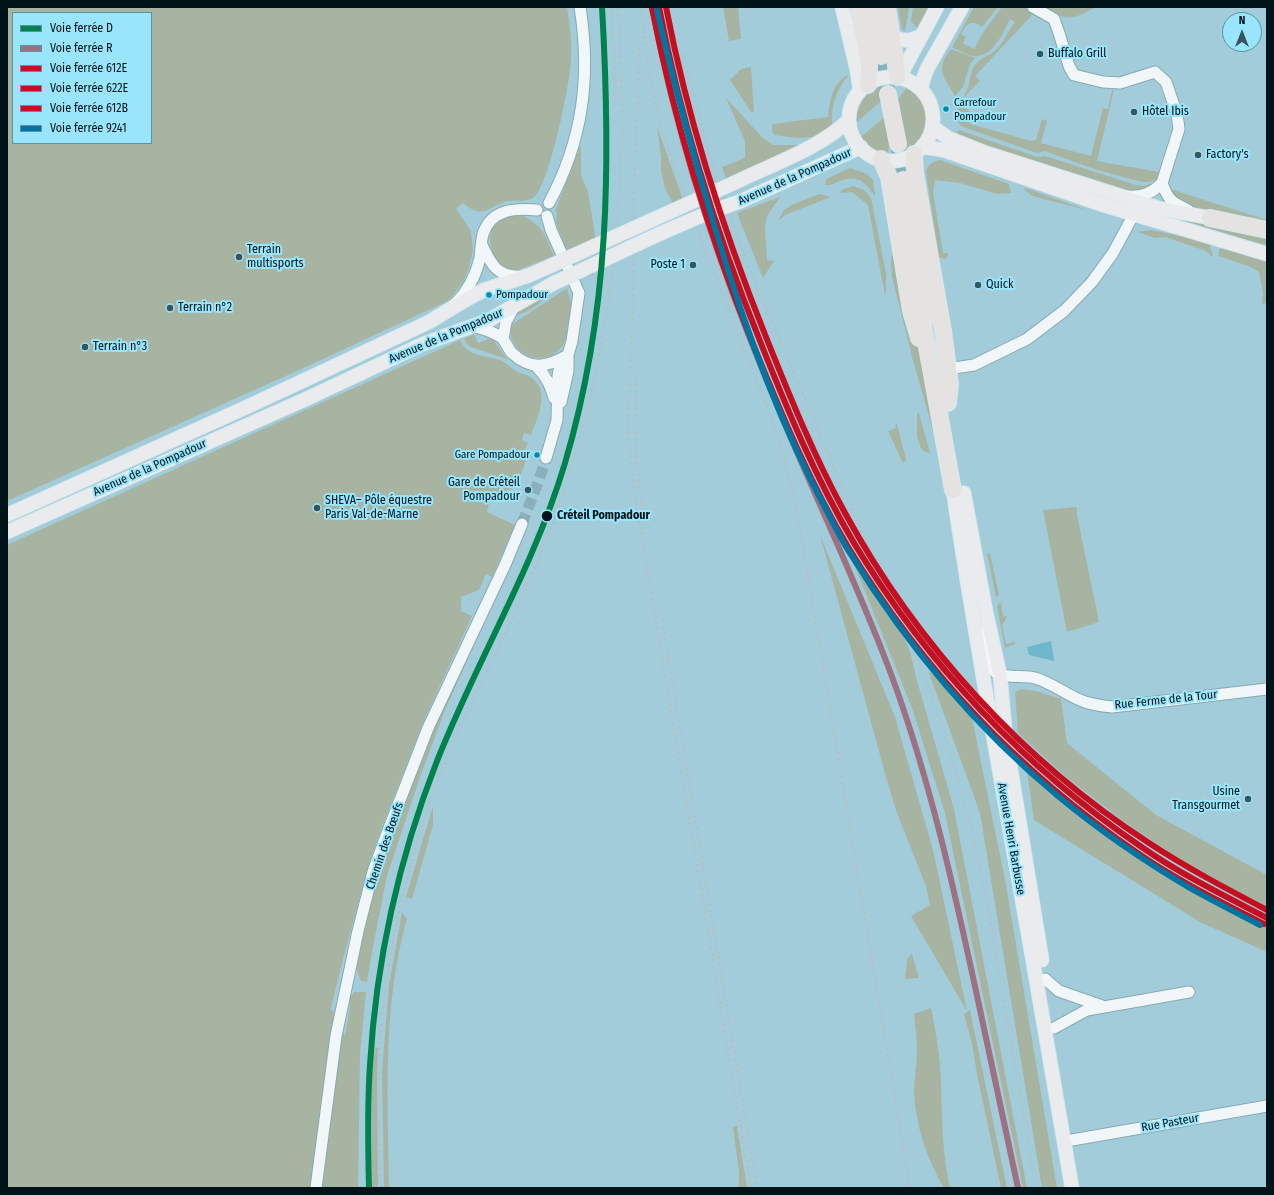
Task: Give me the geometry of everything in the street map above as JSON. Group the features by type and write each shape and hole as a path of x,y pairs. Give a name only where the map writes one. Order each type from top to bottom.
{"highway":[{"path":"859,7 869,63 869,77 864,88"},
{"path":"873,7 881,56"},
{"path":"887,7 898,77"},
{"path":"888,94 898,144"},
{"path":"919,150 915,173 943,331 950,384 948,403"},
{"path":"881,159 889,177 911,311 923,352 930,361"},
{"path":"903,180 925,312 923,325 959,491"},
{"path":"1210,218 1267,230"},
{"path":"925,312 931,321 948,403 959,491"}],"main road":[{"path":"842,7 857,70 864,88"},
{"path":"898,77 937,7"},
{"path":"921,89 927,68 962,10"},
{"path":"892,35 897,38 913,40 922,35"},
{"path":"898,77 910,81 921,89 928,99 933,127 930,137 919,150 904,158 892,160 881,159 869,154 861,147 850,129 849,120 852,105 864,88 883,78 898,77"},
{"name":"Avenue de la Pompadour","path":"7,515 249,406 429,322 484,290 530,275 583,252 820,143 836,132 849,120"},
{"path":"933,127 948,138 986,153 1158,208 1210,218"},
{"name":"Avenue de la Pompadour","path":"7,532 299,402 423,344 489,320 554,283 654,236 741,201 861,147"},
{"path":"919,150 943,150 1100,204 1267,254"},
{"name":"Avenue Henri Barbusse","path":"959,491 961,546 1072,1188"},
{"name":"Avenue Henri Barbusse","path":"959,491 1000,675 1006,740 1081,1188"}],"street":[{"path":"549,203 563,175 573,148 580,115 585,72 585,48 580,7"},
{"path":"1033,7 1054,19 1069,66 1074,75 1103,82 1120,83 1155,72 1166,82 1177,114 1179,129 1162,183 1148,195 1136,196 1112,194"},
{"path":"1162,183 1165,192 1172,202 1210,218"},
{"path":"545,201 549,203 552,207 552,211 547,216 541,216 537,210 537,206 540,202 545,201"},
{"path":"447,311 467,289 476,271 480,258 482,238 486,228 494,217 500,213 515,209 537,210"},
{"path":"948,369 974,365 1028,339 1064,311 1092,282 1113,253 1134,214"},
{"path":"547,216 551,230 579,293 574,332 568,355 568,371 563,396 557,412"},
{"path":"482,244 488,260 496,270 514,276 530,275"},
{"path":"503,339 506,322 514,307"},
{"path":"473,326 490,331 503,339 511,352 520,360 536,366 545,375 550,384 557,412 557,420 546,458"},
{"path":"536,366 551,364 568,355"},
{"name":"Chemin des Bœufs","path":"316,1188 336,1036 358,930 374,872 388,831 428,728 505,565 522,524"},
{"path":"975,626 986,644 991,667 1000,675"},
{"name":"Rue Ferme de la Tour","path":"1000,675 1035,678 1086,702 1112,707 1267,689"},
{"path":"1045,979 1059,991 1103,1006"},
{"path":"1054,1028 1087,1010 1189,992"},
{"name":"Rue Pasteur","path":"1072,1140 1267,1106"}],"green space":[{"name":"Terrain multisports","path":"7,7 567,7 571,39 570,70 558,132 546,175 539,190 533,198 523,201 504,202 488,210 480,212 475,211 463,203 456,209 471,231 473,251 468,271 463,282 448,301 310,365 7,501"},
{"path":"723,7 738,7 741,39 729,41"},
{"path":"898,7 909,7 905,32 902,29"},
{"path":"913,7 928,7 929,11 920,30 911,22"},
{"path":"974,7 998,7 982,27 975,23 970,23 965,27 961,34 966,37 963,43 974,49 984,31 1002,7 1027,7 1035,12 975,76 980,81 962,99 968,87 974,66 980,60 996,50 1015,22 1010,19 998,42 989,51 978,56 968,55 952,47"},
{"path":"1041,7 1096,7 1080,15 1069,18 1057,15"},
{"path":"951,49 975,58 970,64 963,87 955,96 942,73 943,62"},
{"path":"751,67 754,112 751,112 730,80 741,69"},
{"path":"847,75 848,76 837,93 833,106 832,127 813,137 797,138 774,135 772,124 828,117 834,89"},
{"path":"896,83 882,100 856,123 859,108 866,96 877,87"},
{"path":"907,87 916,93 922,101 928,119 927,128 917,145 908,151 907,145 888,148 889,154 884,153 867,144 861,137 887,115"},
{"path":"1112,90 1114,90 1097,161 1159,172 1157,179 1150,182 1142,182 1094,169 1045,151 1037,153 961,126 958,121 957,111 961,102 970,112 967,115 970,124 1031,141 1036,140 1042,119 1047,121 1041,143 1091,156 1103,108 1108,109"},
{"path":"726,98 762,137 773,145 800,145 726,179 722,167 745,158 745,141"},
{"path":"657,126 683,200 673,204 665,188 661,171 661,157"},
{"path":"959,130 1037,157 1045,156 1136,185 1143,186 1157,182 1150,189 1130,192 1041,163 1035,165 957,136 957,132"},
{"path":"580,146 581,175 588,192 596,241 567,250 556,223 557,212 555,212"},
{"path":"940,160 1009,184 1011,193 997,194 960,183 935,180 933,193 943,253 948,253 948,256 945,259 939,257 926,172 931,164"},
{"path":"850,168 867,174 873,180 875,196 863,182 855,179 825,185 826,179"},
{"path":"853,186 864,190 871,198 886,273 885,295 868,205 852,192 840,193 841,190"},
{"path":"1023,188 1025,188 1087,210 1032,196"},
{"path":"1170,189 1267,220 1267,225 1183,205 1175,200"},
{"path":"819,194 831,197 785,215 778,221 784,210 792,205"},
{"path":"780,197 767,216 765,228 767,260 774,261 763,278 737,213"},
{"path":"1156,212 1267,235 1267,245 1251,241"},
{"path":"519,214 533,222 542,230 554,256 515,271 499,266 491,247 490,239 491,232 499,222 508,217"},
{"path":"1151,230 1209,242 1213,256 1206,251 1165,237 1155,238 1138,232"},
{"path":"895,242 907,311 923,363 935,438 892,277 891,259"},
{"path":"1224,245 1267,262 1267,303 1262,304 1263,293 1259,272 1251,267 1219,256 1219,250"},
{"path":"593,270 593,275 581,277 565,283 526,312 513,315 538,296 562,284"},
{"path":"567,288 572,308 566,338 563,345 559,350 543,358 526,354 513,343 511,325"},
{"path":"474,334 478,343 492,338 507,359 468,346 464,339"},
{"path":"460,340 463,346 468,350 500,360 518,372 532,378 538,384 542,398 539,413 531,435 524,433 522,440 528,443 525,449 528,454 517,486 490,498 487,512 515,525 492,577 486,574 479,590 461,597 461,611 472,616 425,718 382,827 369,864 331,1008 345,1036 350,998 354,992 366,992 360,1054 358,1188 7,1188 7,545"},
{"path":"917,413 919,413 930,453 925,452 921,448 917,437"},
{"path":"897,424 906,460 903,463 888,431 896,428 895,425"},
{"path":"1077,507 1077,515 1099,622 1067,632 1043,510"},
{"path":"831,513 859,560 888,602 910,651 954,809 1027,1188 1023,1188 945,813 912,708 860,579"},
{"path":"820,535 895,717 933,850 967,1011 911,916 930,905 926,886 897,813 886,777"},
{"path":"990,553 999,595 996,597 987,554"},
{"path":"501,585 445,710 419,780 387,876 367,982 361,981 356,968 377,875 436,718"},
{"path":"1001,602 1003,617 1007,616 1002,626 1006,644 1015,642 1015,644 1005,648 997,606"},
{"path":"940,669 954,691 970,708 1006,885 1057,1188 1042,1188 980,813 929,673"},
{"path":"1021,689 1037,691 1061,699 1067,743 1156,815 1267,875 1267,906 1238,892 1180,859 1134,829 1065,776 1018,733 1015,692"},
{"path":"1026,765 1060,797 1127,849 1196,890 1267,927 1267,952 1200,922 1034,820"},
{"path":"433,806 433,825 412,899 406,897"},
{"path":"402,912 407,919 399,952 390,1019 388,1052 389,1188 384,1188 382,1072 389,985"},
{"path":"912,954 919,978 905,979 907,959"},
{"path":"931,1008 940,1063 944,1148 950,1188 944,1188 932,1166 923,1142 915,1106 914,1088 917,1050 914,1014"},
{"path":"970,1010 1007,1188 1001,1188 972,1044 964,1014"},
{"path":"378,1047 378,1188 372,1188 372,1071 375,1049"},
{"path":"737,1126 747,1188 739,1188 739,1172 733,1127"}],"water":[{"path":"1051,641 1054,661 1029,655 1027,647"}],"tunnel":[{"path":"881,56 888,94"},
{"path":"898,144 903,180"},
{"path":"522,524 546,458"}],"railway":[{"path":"611,7 616,99"},
{"path":"381,1188 378,1096 380,1041 388,971 401,901 420,833 450,749 508,628 540,555 554,518 584,423 597,365 608,306 620,186 622,126 618,7"},
{"path":"642,7 645,41 656,106 674,168 772,421 785,462 795,503 910,1188"},
{"path":"652,7 656,34 681,142 721,272 732,302"},
{"path":"640,36 634,193 633,312 628,417 630,455 635,496 751,1188"},
{"path":"682,54 715,172 747,263 873,558"},
{"path":"672,69 700,181 724,263"},
{"path":"734,292 754,348"},
{"path":"636,378 635,438 646,529"},
{"path":"662,620 757,1188"},
{"path":"905,630 923,673 947,741 971,826 989,913 1036,1188"}],"rail line":[{"name":"D","path":"369,1188 368,1096 373,1026 384,949 411,835 423,798 453,723 538,539 565,463 580,406 591,350 599,293 604,236 606,123 602,7"},
{"name":"R","path":"652,7 685,148 696,187 721,262 749,337 878,641 891,674 918,756 951,880 1018,1188"},
{"name":"612E","path":"659,7 678,92 701,176 744,300 803,444 827,494 854,543 883,588 946,672 982,711 1058,784 1100,817 1158,858 1204,885 1267,918"},
{"name":"612B","path":"666,7 685,92 708,175 750,297 784,382 834,492 874,562 905,609 940,654 977,697 1016,737 1058,775 1103,811 1149,843 1192,870 1267,910"},
{"name":"622E","path":"652,8 682,137 708,220 737,303 774,396 821,498 848,547 877,592 941,677 1014,754 1054,789 1095,823 1154,864 1200,891 1264,924"},
{"name":"9241","path":"657,10 676,90 705,195 749,333 777,407 793,443 841,539 872,587 895,620 944,683 971,713 1028,770 1074,809 1139,856 1190,888 1260,925"}],"place":[{"name":"Buffalo Grill","path":"1040,54"},
{"name":"Carrefour Pompadour","path":"946,109"},
{"name":"Hôtel Ibis","path":"1134,112"},
{"name":"Factory's","path":"1198,155"},
{"name":"Terrain multisports","path":"239,257"},
{"name":"Poste 1","path":"693,265"},
{"name":"Quick","path":"978,285"},
{"name":"Pompadour","path":"489,295"},
{"name":"Terrain n°2","path":"170,308"},
{"name":"Terrain n°3","path":"85,347"},
{"name":"Gare Pompadour","path":"537,455"},
{"name":"Gare de Créteil Pompadour","path":"528,490"},
{"name":"SHEVA– Pôle équestre Paris Val-de-Marne","path":"317,508"},
{"name":"Créteil Pompadour","path":"547,516"},
{"name":"Usine Transgourmet","path":"1248,799"}]}
